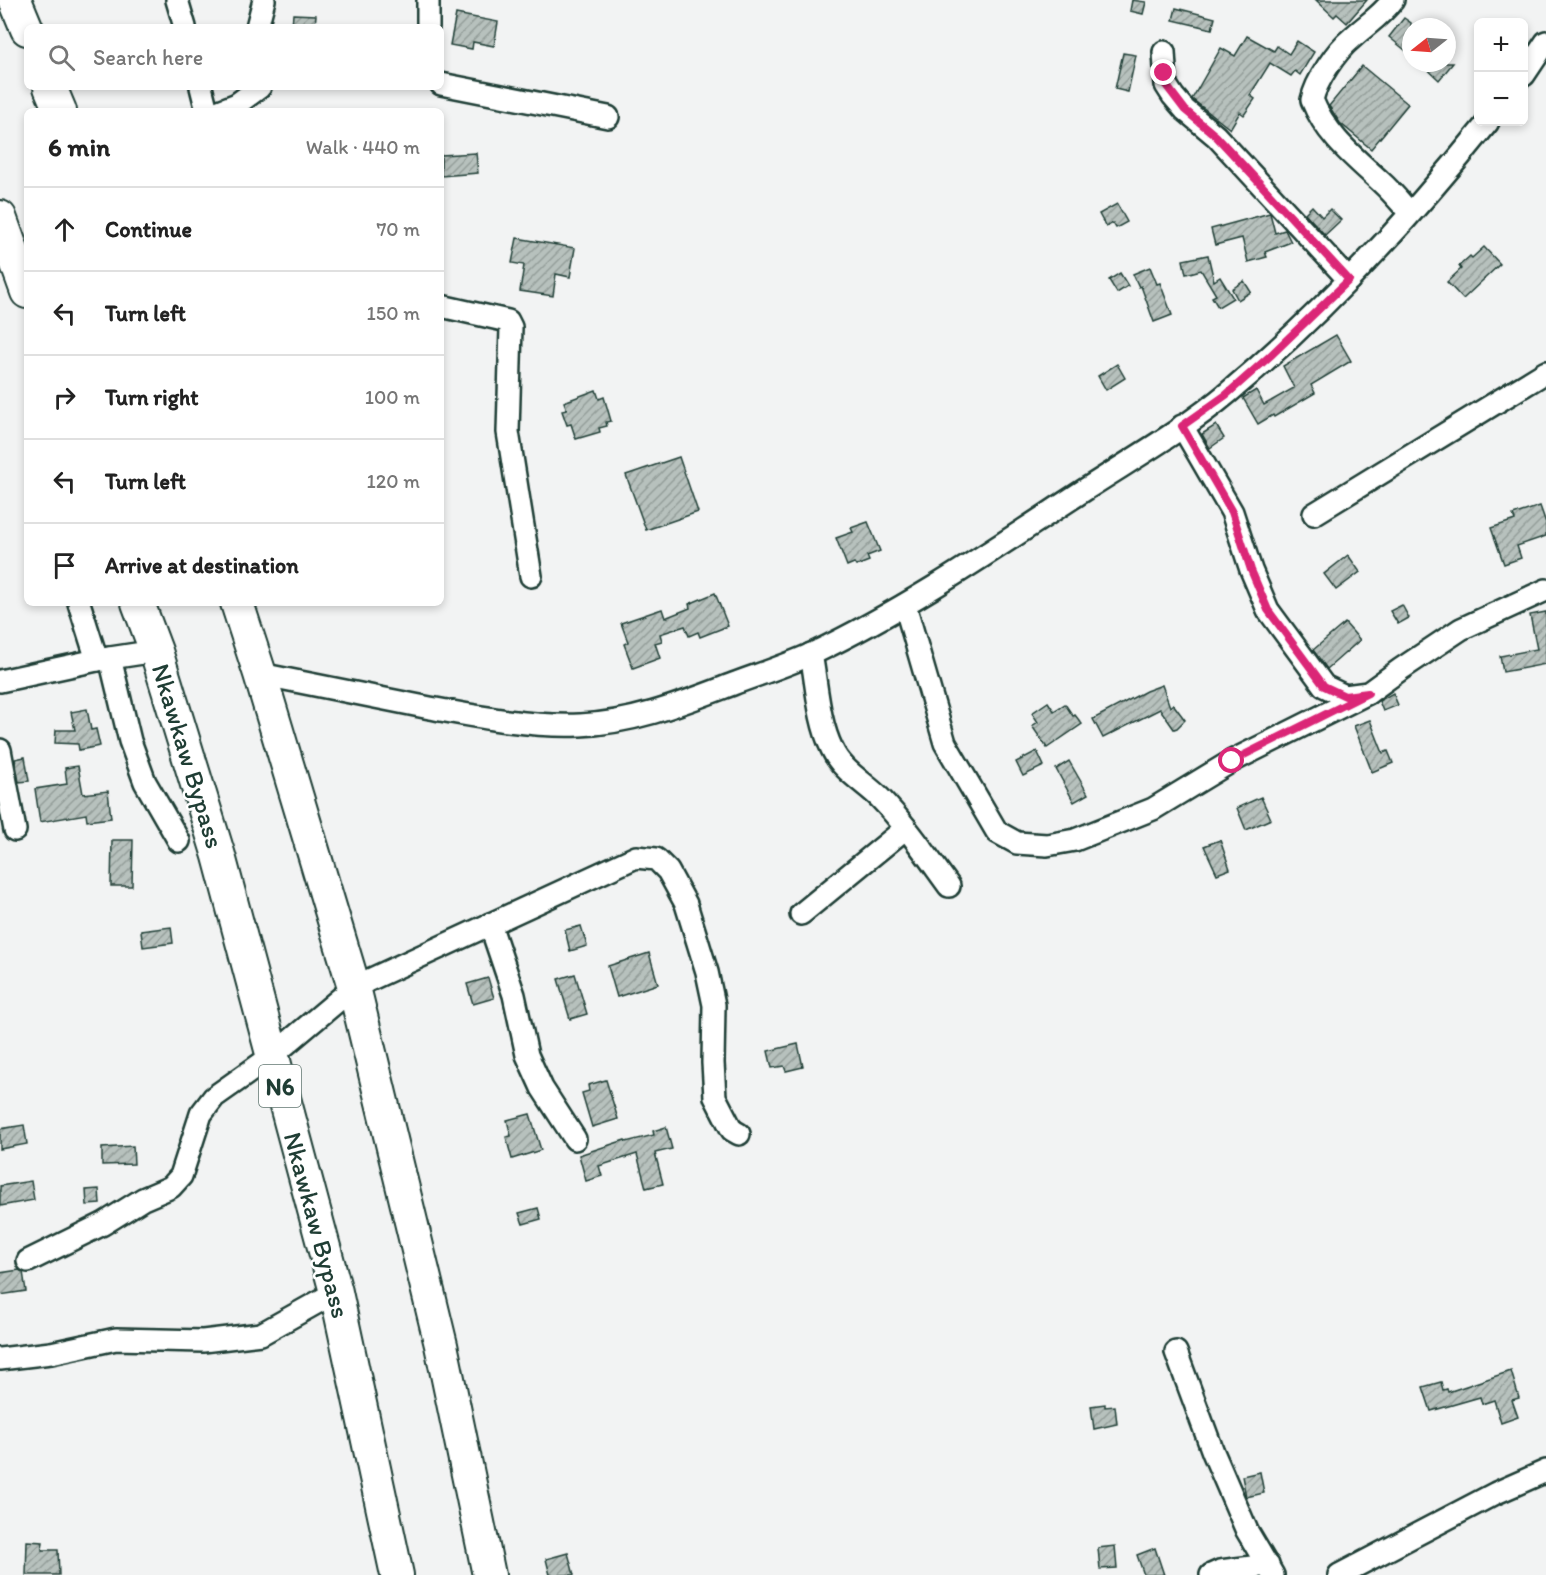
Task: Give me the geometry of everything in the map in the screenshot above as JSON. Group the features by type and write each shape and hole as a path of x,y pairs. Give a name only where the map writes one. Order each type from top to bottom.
{"highway":[{"path":"15,0 25,24"},
{"path":"51,90 59,108"},
{"path":"0,217 24,284"},
{"name":"Nkawkaw Bypass","path":"139,606 156,651 219,856 336,1292 397,1575"},
{"path":"238,606 354,987 441,1345 489,1575"}],"street":[{"path":"177,0 184,24"},
{"path":"258,24 264,0"},
{"path":"428,0 428,24"},
{"path":"1393,0 1368,26 1343,46 1315,89 1312,100 1327,130 1384,184 1410,213"},
{"path":"1526,72 1546,42"},
{"path":"1164,52 1166,85 1173,96 1185,110 1224,144 1349,280"},
{"path":"444,85 608,117"},
{"path":"202,90 206,108"},
{"path":"227,108 237,104 256,90"},
{"path":"260,674 466,714 531,723 582,725 639,717 676,706 812,654 905,605 982,558 1089,486 1149,450 1234,387 1349,280 1485,126"},
{"path":"444,307 496,317 508,321 511,327 508,432 531,576"},
{"path":"1314,514 1546,372"},
{"path":"1182,426 1232,512 1257,586 1268,610 1324,686 1345,696 1368,693"},
{"path":"905,605 945,743 997,832 1017,843 1047,845 1075,840 1153,809 1232,761 1368,693 1461,629 1546,590"},
{"path":"80,606 103,659 145,782 179,841"},
{"path":"0,681 103,659 156,651"},
{"path":"812,654 823,725 832,750 845,768 878,797 906,828 949,886"},
{"path":"0,750 15,830"},
{"path":"801,915 906,828"},
{"path":"28,1261 103,1224 143,1199 171,1187 181,1176 189,1158 201,1114 214,1097 273,1056 354,987 636,856 656,859 668,870 686,904 707,972 714,1005 712,1063 715,1096 732,1130 739,1134"},
{"path":"490,924 514,995 527,1055 542,1088 575,1139"},
{"path":"0,1359 51,1353 116,1339 203,1341 261,1334 336,1292"},
{"path":"1176,1352 1247,1531 1270,1570 1220,1571 1211,1575"},
{"path":"1339,1575 1496,1493 1546,1471"}],"building":[{"path":"1132,0 1146,2 1143,14 1130,11"},
{"path":"1316,0 1367,0 1347,23 1337,14 1334,17"},
{"path":"1176,8 1215,18 1212,29 1173,20"},
{"path":"293,14 316,15 315,24 292,24"},
{"path":"456,14 498,22 494,46 473,42 472,49 450,45"},
{"path":"1402,21 1402,48 1389,37"},
{"path":"1247,36 1274,51 1277,46 1289,54 1297,41 1314,52 1300,75 1295,71 1291,76 1270,63 1250,95 1255,99 1244,115 1240,112 1230,129 1192,99 1221,48 1235,56"},
{"path":"1123,53 1136,55 1128,92 1115,89"},
{"path":"1362,66 1408,104 1371,149 1340,123 1329,106"},
{"path":"1431,72 1446,72 1439,80"},
{"path":"476,153 478,173 444,176 444,155"},
{"path":"1117,204 1127,222 1116,228 1113,223 1106,227 1099,214"},
{"path":"1312,206 1322,217 1330,209 1341,220 1325,235 1305,213"},
{"path":"1270,213 1275,233 1285,230 1291,242 1265,252 1267,257 1248,262 1242,238 1215,245 1211,229"},
{"path":"517,238 575,248 570,277 556,274 553,296 520,291 524,265 512,263"},
{"path":"1484,247 1500,264 1463,299 1447,282 1461,269 1459,266"},
{"path":"1208,255 1214,281 1220,277 1233,298 1218,307 1212,297 1216,295 1201,270 1186,274 1183,260"},
{"path":"1150,267 1157,284 1160,283 1172,315 1154,322 1141,286 1139,287 1133,274"},
{"path":"1120,273 1128,286 1117,293 1109,280"},
{"path":"1244,281 1251,292 1238,300 1232,289"},
{"path":"1336,335 1351,361 1311,385 1315,393 1258,424 1243,398 1256,390 1264,405 1294,388 1283,366"},
{"path":"1117,364 1125,378 1106,390 1098,376"},
{"path":"596,390 599,399 604,397 611,421 606,422 607,426 599,428 600,432 576,439 571,424 567,425 562,411 567,410 564,402"},
{"path":"1216,425 1224,438 1210,448 1202,434"},
{"path":"679,457 698,512 646,530 626,475"},
{"path":"1540,506 1546,523 1546,536 1517,546 1521,558 1504,564 1491,528 1515,520 1513,515"},
{"path":"868,522 880,551 867,556 869,561 856,566 854,563 847,566 836,538 853,532 851,528"},
{"path":"1348,555 1360,572 1336,590 1324,574"},
{"path":"715,593 728,626 700,637 698,632 689,636 685,626 660,634 662,641 655,643 660,658 633,668 624,644 628,642 621,623 662,609 665,618 690,608 689,604"},
{"path":"1402,605 1409,618 1398,624 1390,611"},
{"path":"1546,612 1546,664 1503,672 1500,656 1537,649 1530,615"},
{"path":"1345,623 1360,640 1327,669 1313,650"},
{"path":"1162,685 1170,707 1173,704 1185,720 1177,728 1174,729 1160,709 1103,738 1093,719"},
{"path":"1393,693 1398,705 1383,711 1379,701"},
{"path":"1048,702 1054,711 1065,704 1082,724 1047,748 1032,726 1038,722 1032,713"},
{"path":"87,709 91,730 96,729 100,746 79,750 78,744 55,743 56,730 75,730 71,712"},
{"path":"1370,720 1383,753 1388,751 1393,763 1372,772 1354,726"},
{"path":"1037,751 1044,766 1023,776 1016,762"},
{"path":"25,757 29,781 19,782 15,759"},
{"path":"1069,761 1088,794 1074,802 1056,769"},
{"path":"78,766 83,794 108,791 111,818 87,821 86,814 40,822 35,789 67,784 65,768"},
{"path":"1261,797 1271,819 1246,830 1237,808"},
{"path":"112,840 133,840 132,886 111,886"},
{"path":"1220,840 1230,869 1217,874 1204,846"},
{"path":"581,926 587,946 570,951 565,930"},
{"path":"171,927 173,943 143,947 141,931"},
{"path":"649,953 658,984 617,997 608,966"},
{"path":"575,974 587,1014 570,1019 558,979"},
{"path":"488,978 494,998 473,1004 467,984"},
{"path":"798,1044 803,1067 786,1071 784,1066 772,1068 768,1051"},
{"path":"606,1080 618,1119 592,1127 582,1093 589,1091 588,1085"},
{"path":"530,1114 541,1150 512,1159 506,1137 511,1136 507,1120"},
{"path":"24,1125 27,1144 0,1149 0,1129"},
{"path":"666,1127 672,1149 655,1153 663,1184 646,1188 637,1154 599,1166 602,1176 586,1181 579,1155 625,1140 626,1142 654,1135 653,1131"},
{"path":"133,1146 134,1164 102,1165 102,1148"},
{"path":"31,1181 34,1200 0,1206 0,1186"},
{"path":"99,1189 100,1204 87,1205 86,1190"},
{"path":"538,1208 541,1219 523,1224 519,1213"},
{"path":"19,1270 23,1272 26,1291 0,1295 0,1273"},
{"path":"1511,1371 1519,1398 1512,1400 1518,1417 1501,1423 1494,1400 1482,1404 1480,1397 1431,1411 1423,1387 1441,1382 1443,1390 1447,1389 1448,1392"},
{"path":"1105,1404 1105,1407 1115,1406 1117,1424 1094,1429 1091,1406"},
{"path":"1260,1472 1264,1493 1246,1497 1242,1476"},
{"path":"27,1541 43,1542 42,1550 58,1550 59,1575 26,1575"},
{"path":"1115,1546 1117,1568 1100,1569 1098,1548"},
{"path":"1155,1548 1164,1575 1144,1575 1137,1555"},
{"path":"568,1553 574,1575 550,1575 546,1559"}],"route":[{"path":"1164,73 1166,85 1185,110 1216,136 1349,280 1226,395 1182,426 1232,512 1251,570 1268,610 1324,686 1345,696 1368,693 1232,761"}]}
